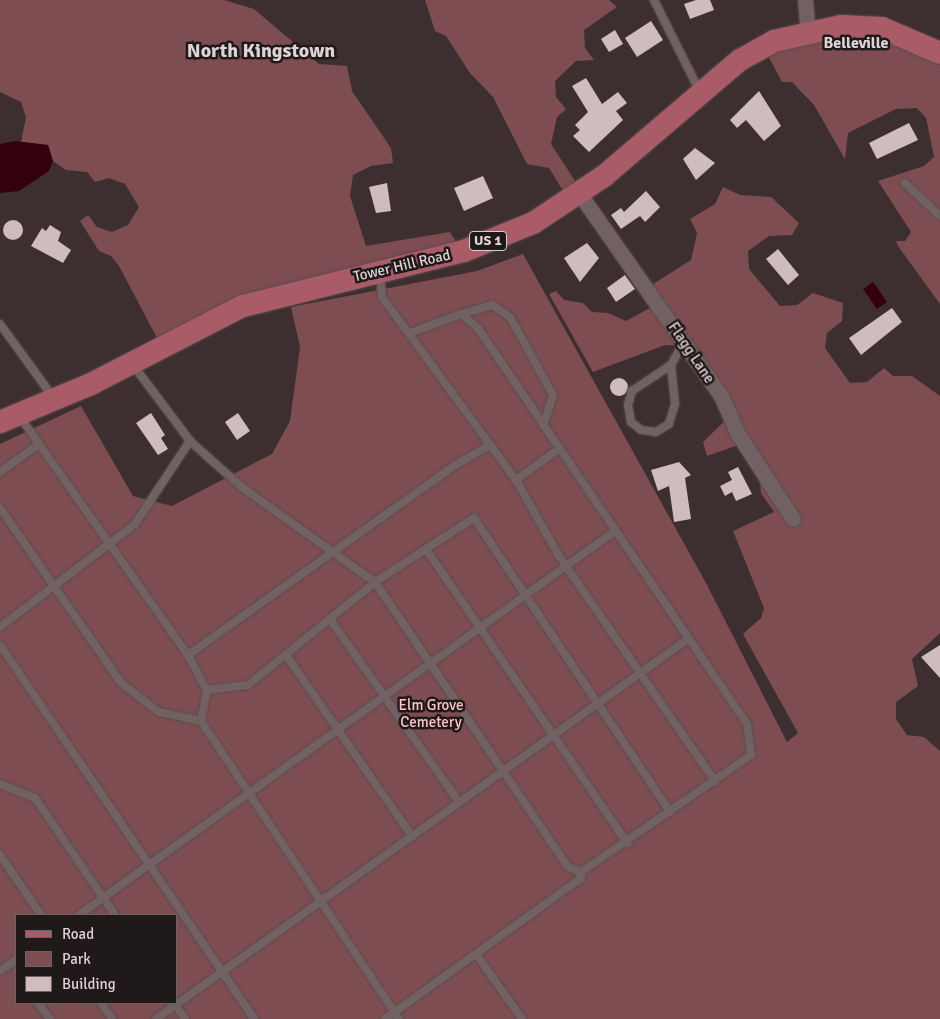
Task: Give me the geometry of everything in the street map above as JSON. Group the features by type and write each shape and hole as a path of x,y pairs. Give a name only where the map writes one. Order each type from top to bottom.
{"main road":[{"name":"Tower Hill Road","path":"9,419 55,400 243,306 464,251 533,223 579,192 740,60 774,41 842,26 882,28 940,53"}],"street":[{"path":"805,0 808,32"},
{"name":"Flagg Lane","path":"579,192 684,342 793,519"}],"lane":[{"path":"654,0 700,93"},
{"path":"905,182 940,216"},
{"path":"380,272 382,297 492,445 516,480 566,566 715,781"},
{"path":"409,333 492,305 510,317 553,395 543,425"},
{"path":"461,314 479,329 747,724 752,741 751,755 627,843 581,872"},
{"path":"0,324 55,400"},
{"path":"671,365 675,404 668,424 656,432 641,430 631,422 628,405 632,391 671,365 684,342"},
{"path":"131,362 190,441 243,488 375,582 568,867 581,872"},
{"path":"9,419 39,444 113,544 188,655 207,690 201,721"},
{"path":"0,627 113,544 135,524 190,441"},
{"path":"0,472 39,444"},
{"path":"188,655 455,465 492,445"},
{"path":"516,480 559,449"},
{"path":"0,508 121,683 142,702 159,712 201,721 322,900 397,1016"},
{"path":"207,690 248,685 332,622 375,582 428,552 474,518 670,812"},
{"path":"80,914 615,531"},
{"path":"428,552 551,737 627,843"},
{"path":"332,622 386,695 459,802"},
{"path":"178,1002 688,639"},
{"path":"0,645 254,1019"},
{"path":"286,656 412,836"},
{"path":"0,784 35,798 114,914"},
{"path":"0,855 40,914"},
{"path":"385,1019 397,1016 476,954 581,878 581,872"},
{"path":"476,954 522,1019"},
{"path":"0,971 14,961"},
{"path":"39,1004 50,1019"},
{"path":"102,1004 112,1019"},
{"path":"156,1019 175,1004 185,1019"}],"green space":[{"path":"0,0 224,0 254,9 319,64 347,66 352,91 391,148 393,163 371,166 353,175 350,196 366,246 450,232 461,250 157,338 119,266 111,256 99,251 80,221 88,215 97,227 112,232 128,225 139,207 125,184 109,178 95,182 87,172 66,170 53,161 48,145 21,142 26,117 21,102 0,92"},
{"path":"425,0 609,0 617,7 584,30 585,48 594,60 576,61 555,81 556,97 566,109 557,117 551,144 581,190 568,199 549,168 527,164 493,97 470,73 446,36 435,31"},
{"path":"846,24 940,52 940,304 898,246 896,241 905,241 911,232 878,181 924,166 934,157 926,118 917,108 896,109 848,133 845,159 814,105 792,82 782,82 763,46"},
{"name":"Elm Grove Cemetery","path":"723,187 740,195 771,197 799,223 792,235 769,236 748,251 749,269 780,306 797,305 813,293 843,303 842,321 827,333 825,348 850,383 867,382 884,368 893,376 912,376 940,396 940,633 912,659 918,686 896,702 896,719 907,735 924,737 940,751 940,1019 0,1019 0,444 81,406 133,496 172,506 272,454 290,421 300,347 291,307 477,271 523,254 706,583 787,742 798,733 743,634 761,618 764,608 733,531 774,512 761,493 759,468 741,444 707,456 703,442 731,415 689,346 665,345 593,372 549,294 556,291 564,300 583,303 592,312 608,313 626,321 657,304 650,286 691,260 697,233 690,219 715,204"}],"shaded area":[{"path":"15,141 48,145 53,161 49,171 19,191 0,193 0,144"},
{"path":"873,282 887,302 877,309 863,289"}],"building":[{"path":"696,0 710,0 714,10 690,19 684,4"},
{"path":"651,21 663,40 637,57 625,38"},
{"path":"615,30 623,44 609,52 601,39"},
{"path":"586,78 602,104 618,92 627,103 616,111 623,120 589,152 573,136 580,130 575,125 588,112 572,86"},
{"path":"759,91 781,126 764,141 746,120 737,128 730,120"},
{"path":"909,123 918,140 877,159 869,143"},
{"path":"695,148 715,163 696,180 683,159"},
{"path":"483,176 493,198 464,211 454,188"},
{"path":"387,183 391,211 376,213 369,187"},
{"path":"646,191 660,207 645,222 640,216 621,229 611,215 621,208 624,212"},
{"path":"13,220 20,223 23,230 20,237 13,240 6,237 3,230 6,223"},
{"path":"50,225 61,232 58,241 71,250 63,263 31,246 42,228 46,231"},
{"path":"587,243 599,258 580,282 564,258"},
{"path":"778,249 799,275 788,285 766,259"},
{"path":"625,275 635,289 616,302 607,288"},
{"path":"892,308 902,322 861,355 849,338"},
{"path":"619,378 625,381 628,387 625,393 619,396 613,393 610,387 613,381"},
{"path":"151,413 165,435 161,438 168,449 158,455 136,423"},
{"path":"238,413 250,431 237,440 225,422"},
{"path":"679,462 691,475 685,478 691,519 674,522 669,486 658,491 651,470"},
{"path":"738,467 752,494 736,501 732,492 725,496 720,486 732,480 728,472"},
{"path":"940,645 940,678 921,657"}],"district":[{"name":"Belleville","path":"856,43"},
{"name":"North Kingstown","path":"261,50"}]}
